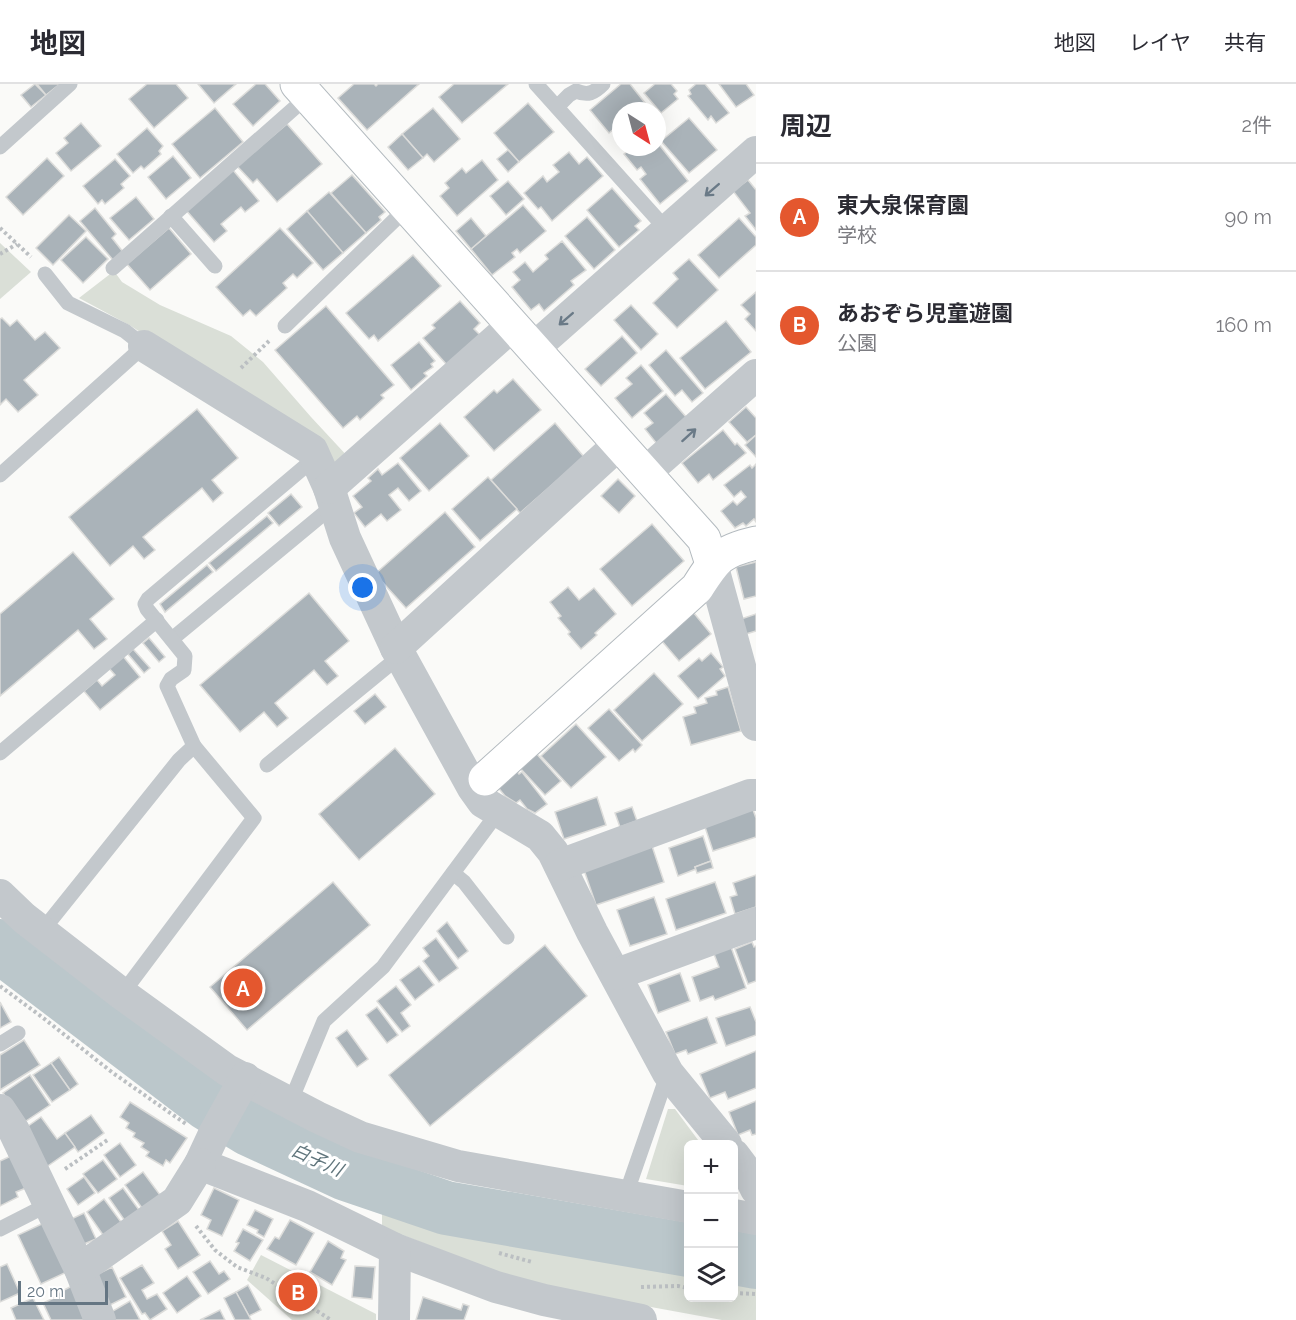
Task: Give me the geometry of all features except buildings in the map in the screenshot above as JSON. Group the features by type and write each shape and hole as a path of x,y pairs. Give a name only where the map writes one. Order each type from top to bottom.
{"street":[{"path":"309,88 408,207 704,539 756,725"},
{"path":"332,497 523,336 667,230 756,152"},
{"path":"144,346 312,450 332,497 345,538 398,652 479,783 483,801 540,836 554,852 592,932 668,1073 723,1140"},
{"path":"645,473 756,375"},
{"path":"398,652 619,444"},
{"path":"479,783 697,588 712,564 730,549 756,543"},
{"path":"560,865 750,795 756,795"},
{"path":"0,896 122,994 227,1070 240,1085 290,1103 360,1137 458,1166 684,1206"},
{"path":"616,974 756,923"},
{"path":"80,1269 177,1202 240,1085"},
{"path":"0,1110 14,1131 45,1195 80,1269 100,1320"},
{"path":"209,1146 307,1206 395,1249 496,1287 589,1315 641,1320"},
{"path":"738,1161 756,1189"},
{"path":"738,1216 756,1219"},
{"path":"394,1320 395,1249"}],"lane":[{"path":"0,147 70,84"},
{"path":"536,84 667,230"},
{"path":"557,108 576,91 588,94 595,92 603,84"},
{"path":"113,268 309,88"},
{"path":"285,326 408,207"},
{"path":"171,216 215,266"},
{"path":"0,475 144,346 125,331 68,303 45,274"},
{"path":"122,994 254,818 194,746 167,686 171,679 184,670 185,656 145,604 148,599 315,458"},
{"path":"172,639 332,497"},
{"path":"0,753 156,620"},
{"path":"267,765 398,652"},
{"path":"42,931 179,760 194,746"},
{"path":"290,1103 324,1021 383,967 499,811"},
{"path":"453,873 464,882 507,937"},
{"path":"0,1044 18,1033"},
{"path":"625,1197 668,1073"},
{"path":"0,1229 45,1195"}],"path":[{"path":"0,228 34,260 45,274"},
{"path":"0,254 17,244"},
{"path":"254,353 271,339"},
{"path":"0,986 209,1146"},
{"path":"45,1195 109,1138"},
{"path":"177,1202 209,1243 237,1267 266,1278 331,1320"},
{"path":"497,1253 540,1265"},
{"path":"638,1287 684,1287"},
{"path":"738,1293 756,1294"}],"shaded area":[{"path":"0,243 31,272 0,299"},
{"path":"114,271 122,282 160,305 231,336 263,362 350,459 332,475 152,340 79,298"},
{"path":"668,1109 675,1109 698,1140 684,1140 684,1185 646,1179"},
{"path":"382,1211 441,1229 484,1238 684,1273 684,1302 738,1302 738,1283 756,1285 756,1320 722,1320 569,1292 502,1274 382,1227"},
{"path":"261,1255 376,1314 376,1320 292,1320 247,1280"}],"waterway":[{"name":"白子川","path":"0,946 208,1104 249,1129 346,1174 446,1208 684,1249"},
{"name":"白子川","path":"738,1259 756,1262"}],"place":[{"name":"東大泉保育園","path":"243,988"},
{"name":"あおぞら児童遊園","path":"298,1292"}]}
